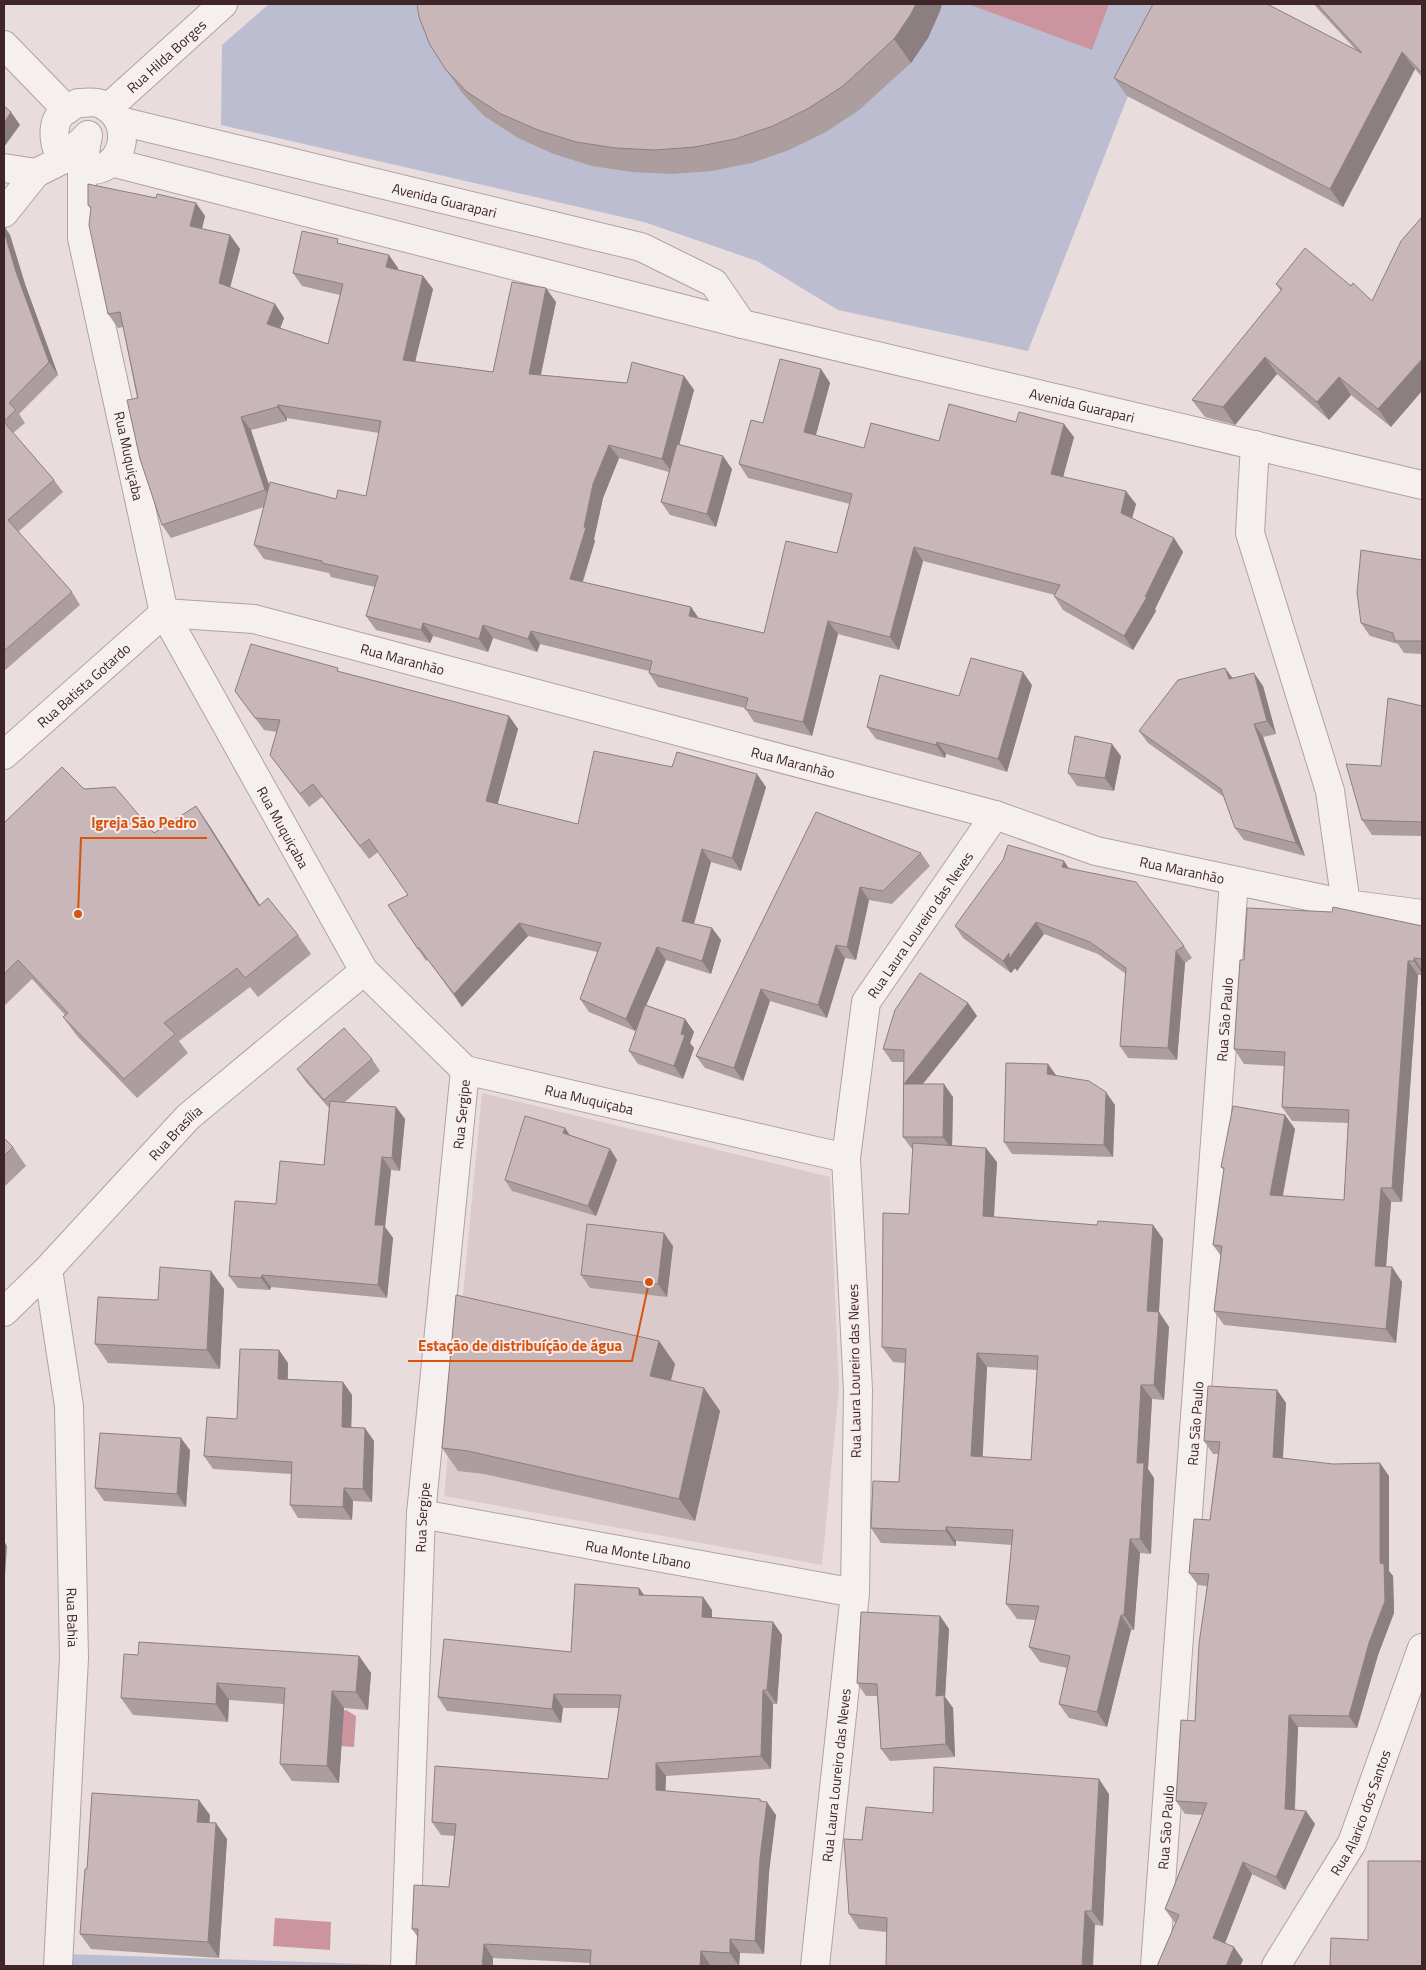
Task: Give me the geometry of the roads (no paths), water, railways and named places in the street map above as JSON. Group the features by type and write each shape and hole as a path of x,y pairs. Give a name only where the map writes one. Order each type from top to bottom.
{"street":[{"name":"Rua Hilda Borges","path":"114,114 224,4"},
{"path":"4,45 67,110"},
{"path":"78,103 100,103 114,114 122,129 121,147 111,162 95,170 73,164 60,156 54,135 60,114 78,103"},
{"name":"Avenida Guarapari","path":"114,114 641,247 714,283 742,324"},
{"name":"Avenida Guarapari","path":"111,162 742,324 1422,485"},
{"path":"4,168 36,173 73,164"},
{"name":"Rua Muquiçaba","path":"73,164 82,238 164,613 364,972 465,1070 846,1158"},
{"path":"4,213 36,173"},
{"path":"1255,445 1250,532 1330,791 1346,904"},
{"name":"Rua Batista Gotardo","path":"4,755 164,613"},
{"name":"Rua Maranhão","path":"164,613 254,618 995,814 1096,852 1346,904 1422,914"},
{"name":"Rua Laura Loureiro das Neves","path":"815,1966 856,1593 858,1390 846,1158 866,1002 995,814"},
{"name":"Rua São Paulo","path":"1155,1966 1234,881"},
{"name":"Rua Brasília","path":"4,1312 48,1269 188,1118 364,972"},
{"name":"Rua Sergipe","path":"405,1966 421,1514 465,1070"},
{"name":"Rua Bahia","path":"48,1269 69,1406 74,1648 58,1966"},
{"name":"Rua Monte Líbano","path":"421,1514 856,1593"},
{"name":"Rua Alarico dos Santos","path":"1276,1966 1352,1843 1422,1648"}],"place":[{"name":"Igreja São Pedro","path":"78,914"},
{"name":"Estação de distribuíção de água","path":"649,1282"}]}
